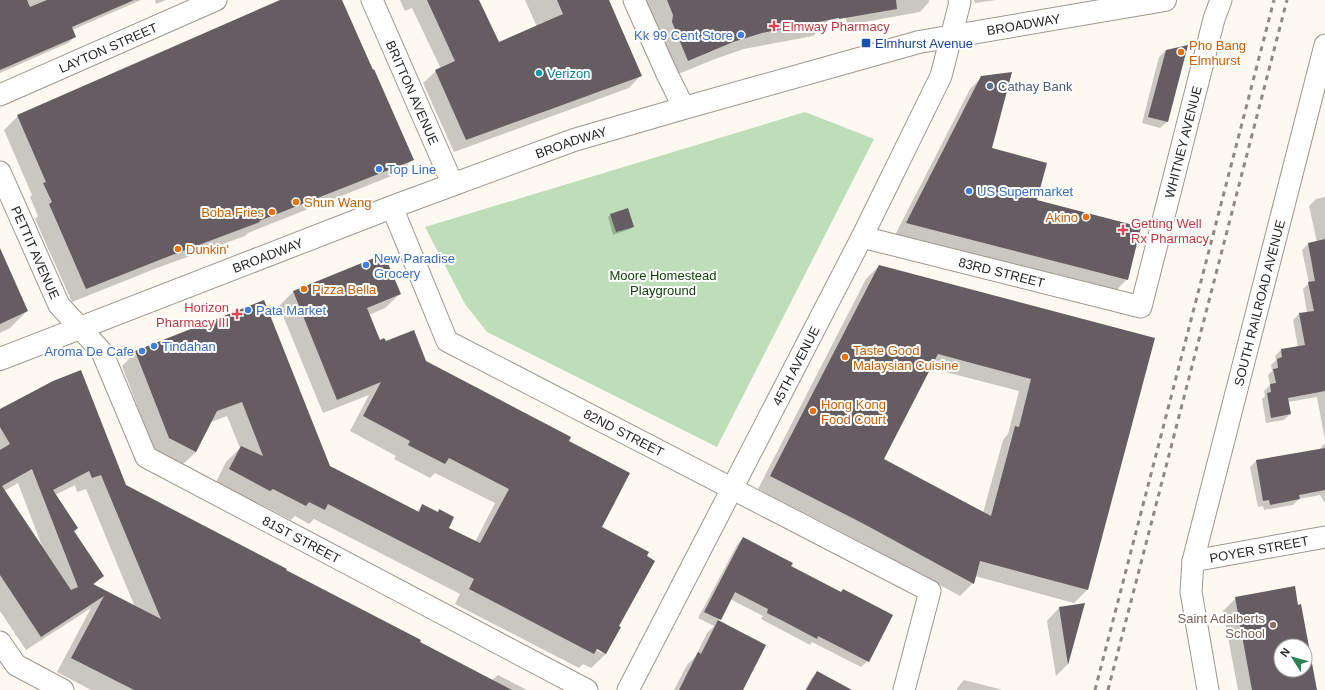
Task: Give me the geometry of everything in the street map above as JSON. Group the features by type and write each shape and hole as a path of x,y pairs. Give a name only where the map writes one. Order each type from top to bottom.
{"main road":[{"name":"BROADWAY","path":"0,359 392,207 574,140 919,42 1165,0"}],"street":[{"name":"LAYTON STREET","path":"0,95 216,0"},
{"name":"BRITTON AVENUE","path":"372,0 453,185"},
{"path":"634,0 684,108"},
{"path":"951,37 959,0"},
{"name":"WHITNEY AVENUE","path":"1141,307 1214,19 1221,0"},
{"name":"45TH AVENUE","path":"628,690 862,237 941,76 951,37"},
{"name":"SOUTH RAILROAD AVENUE","path":"1208,690 1191,592 1193,561 1325,45"},
{"name":"PETTIT AVENUE","path":"0,172 59,305 80,328"},
{"name":"82ND STREET","path":"392,207 447,341 930,591 904,690"},
{"name":"83RD STREET","path":"862,237 1141,307"},
{"name":"81ST STREET","path":"80,328 102,352 146,457 587,690"},
{"name":"POYER STREET","path":"1193,561 1325,537"},
{"path":"0,642 16,665 63,690"}],"green space":[{"name":"Moore Homestead Playground","path":"805,112 874,139 717,447 487,332 465,304 425,227"}],"building":[{"path":"0,0 27,0 30,7 47,0 134,0 72,27 76,37 0,70"},
{"path":"280,0 342,0 414,160 259,221 260,222 86,289 49,204 52,202 43,183 46,182 17,115"},
{"name":"Verizon","path":"427,0 479,0 499,42 563,14 557,0 609,0 642,76 466,140 435,70 455,61"},
{"path":"667,0 896,0 897,9 839,18 762,33 733,42 688,61 672,22 673,15"},
{"path":"1188,45 1168,122 1148,117 1166,50"},
{"path":"1012,72 992,148 1047,163 1037,200 1141,227 1128,280 906,223 981,76"},
{"path":"628,208 634,227 616,232 610,214"},
{"path":"1325,239 1325,391 1288,398 1291,414 1271,418 1267,393 1271,392 1270,384 1276,383 1273,369 1278,368 1277,359 1282,357 1281,349 1305,345 1299,313 1314,311 1308,282 1315,281 1308,243"},
{"path":"0,248 28,311 0,324"},
{"path":"384,254 401,294 367,308 380,340 384,338 386,341 414,330 426,361 571,437 569,441 630,473 602,527 649,552 647,556 655,561 619,626 621,627 606,654 597,649 594,654 469,589 474,579 328,504 325,510 309,502 306,506 273,489 270,491 229,469 241,446 263,456 242,402 217,411 196,452 169,438 135,351 264,300 330,466 419,512 422,504 438,512 439,509 454,517 449,528 480,543 509,489 449,458 445,464 408,445 410,441 363,416 381,382 337,400 293,291"},
{"path":"879,265 1155,338 1088,590 980,561 974,584 864,524 770,476","holes":["938,354 1031,379 1019,427 1015,426 991,516 884,459"]},
{"path":"81,370 126,485 421,640 420,642 512,690 134,690 71,658 104,596 41,637 0,575 0,450 10,444 0,427 0,409 53,381","holes":["32,469 78,587 71,590 2,486","89,471 92,478 101,475 161,619 93,584 104,576 74,531 78,528 53,490"]},
{"path":"1325,448 1325,490 1299,495 1300,499 1270,505 1269,500 1263,501 1256,460"},
{"path":"743,537 793,563 791,566 841,592 843,589 893,615 869,662 818,636 817,639 767,613 768,609 735,592 721,620 704,612"},
{"name":"Saint Adalberts School","path":"1295,586 1298,605 1301,604 1307,638 1273,638 1273,678 1313,678 1313,668 1317,690 1252,690 1235,597"},
{"path":"1085,603 1068,665 1059,607"},
{"path":"718,620 766,645 743,690 679,690 698,652 701,654"},
{"path":"817,671 852,690 806,690"}],"railway":[{"path":"1095,690 1274,0"},
{"path":"1108,690 1287,0"}],"place":[{"name":"Elmway Pharmacy","path":"774,26"},
{"name":"Kk 99 Cent Store","path":"741,35"},
{"name":"Elmhurst Avenue","path":"866,43"},
{"name":"Pho Bang Elmhurst","path":"1181,52"},
{"name":"Verizon","path":"539,73"},
{"name":"Cathay Bank","path":"990,86"},
{"name":"Top Line","path":"379,169"},
{"name":"US Supermarket","path":"969,191"},
{"name":"Shun Wang","path":"296,202"},
{"name":"Boba Fries","path":"272,212"},
{"name":"Akino","path":"1086,217"},
{"name":"Getting Well Rx Pharmacy","path":"1123,230"},
{"name":"Dunkin'","path":"178,249"},
{"name":"New Paradise Grocery","path":"366,265"},
{"name":"Pizza Bella","path":"304,289"},
{"name":"Pata Market","path":"248,310"},
{"name":"Horizon Pharmacy III","path":"237,314"},
{"name":"Tindahan","path":"154,346"},
{"name":"Aroma De Cafe","path":"142,351"},
{"name":"Taste Good Malaysian Cuisine","path":"845,357"},
{"name":"Hong Kong Food Court","path":"813,411"},
{"name":"Saint Adalberts School","path":"1273,625"}]}
